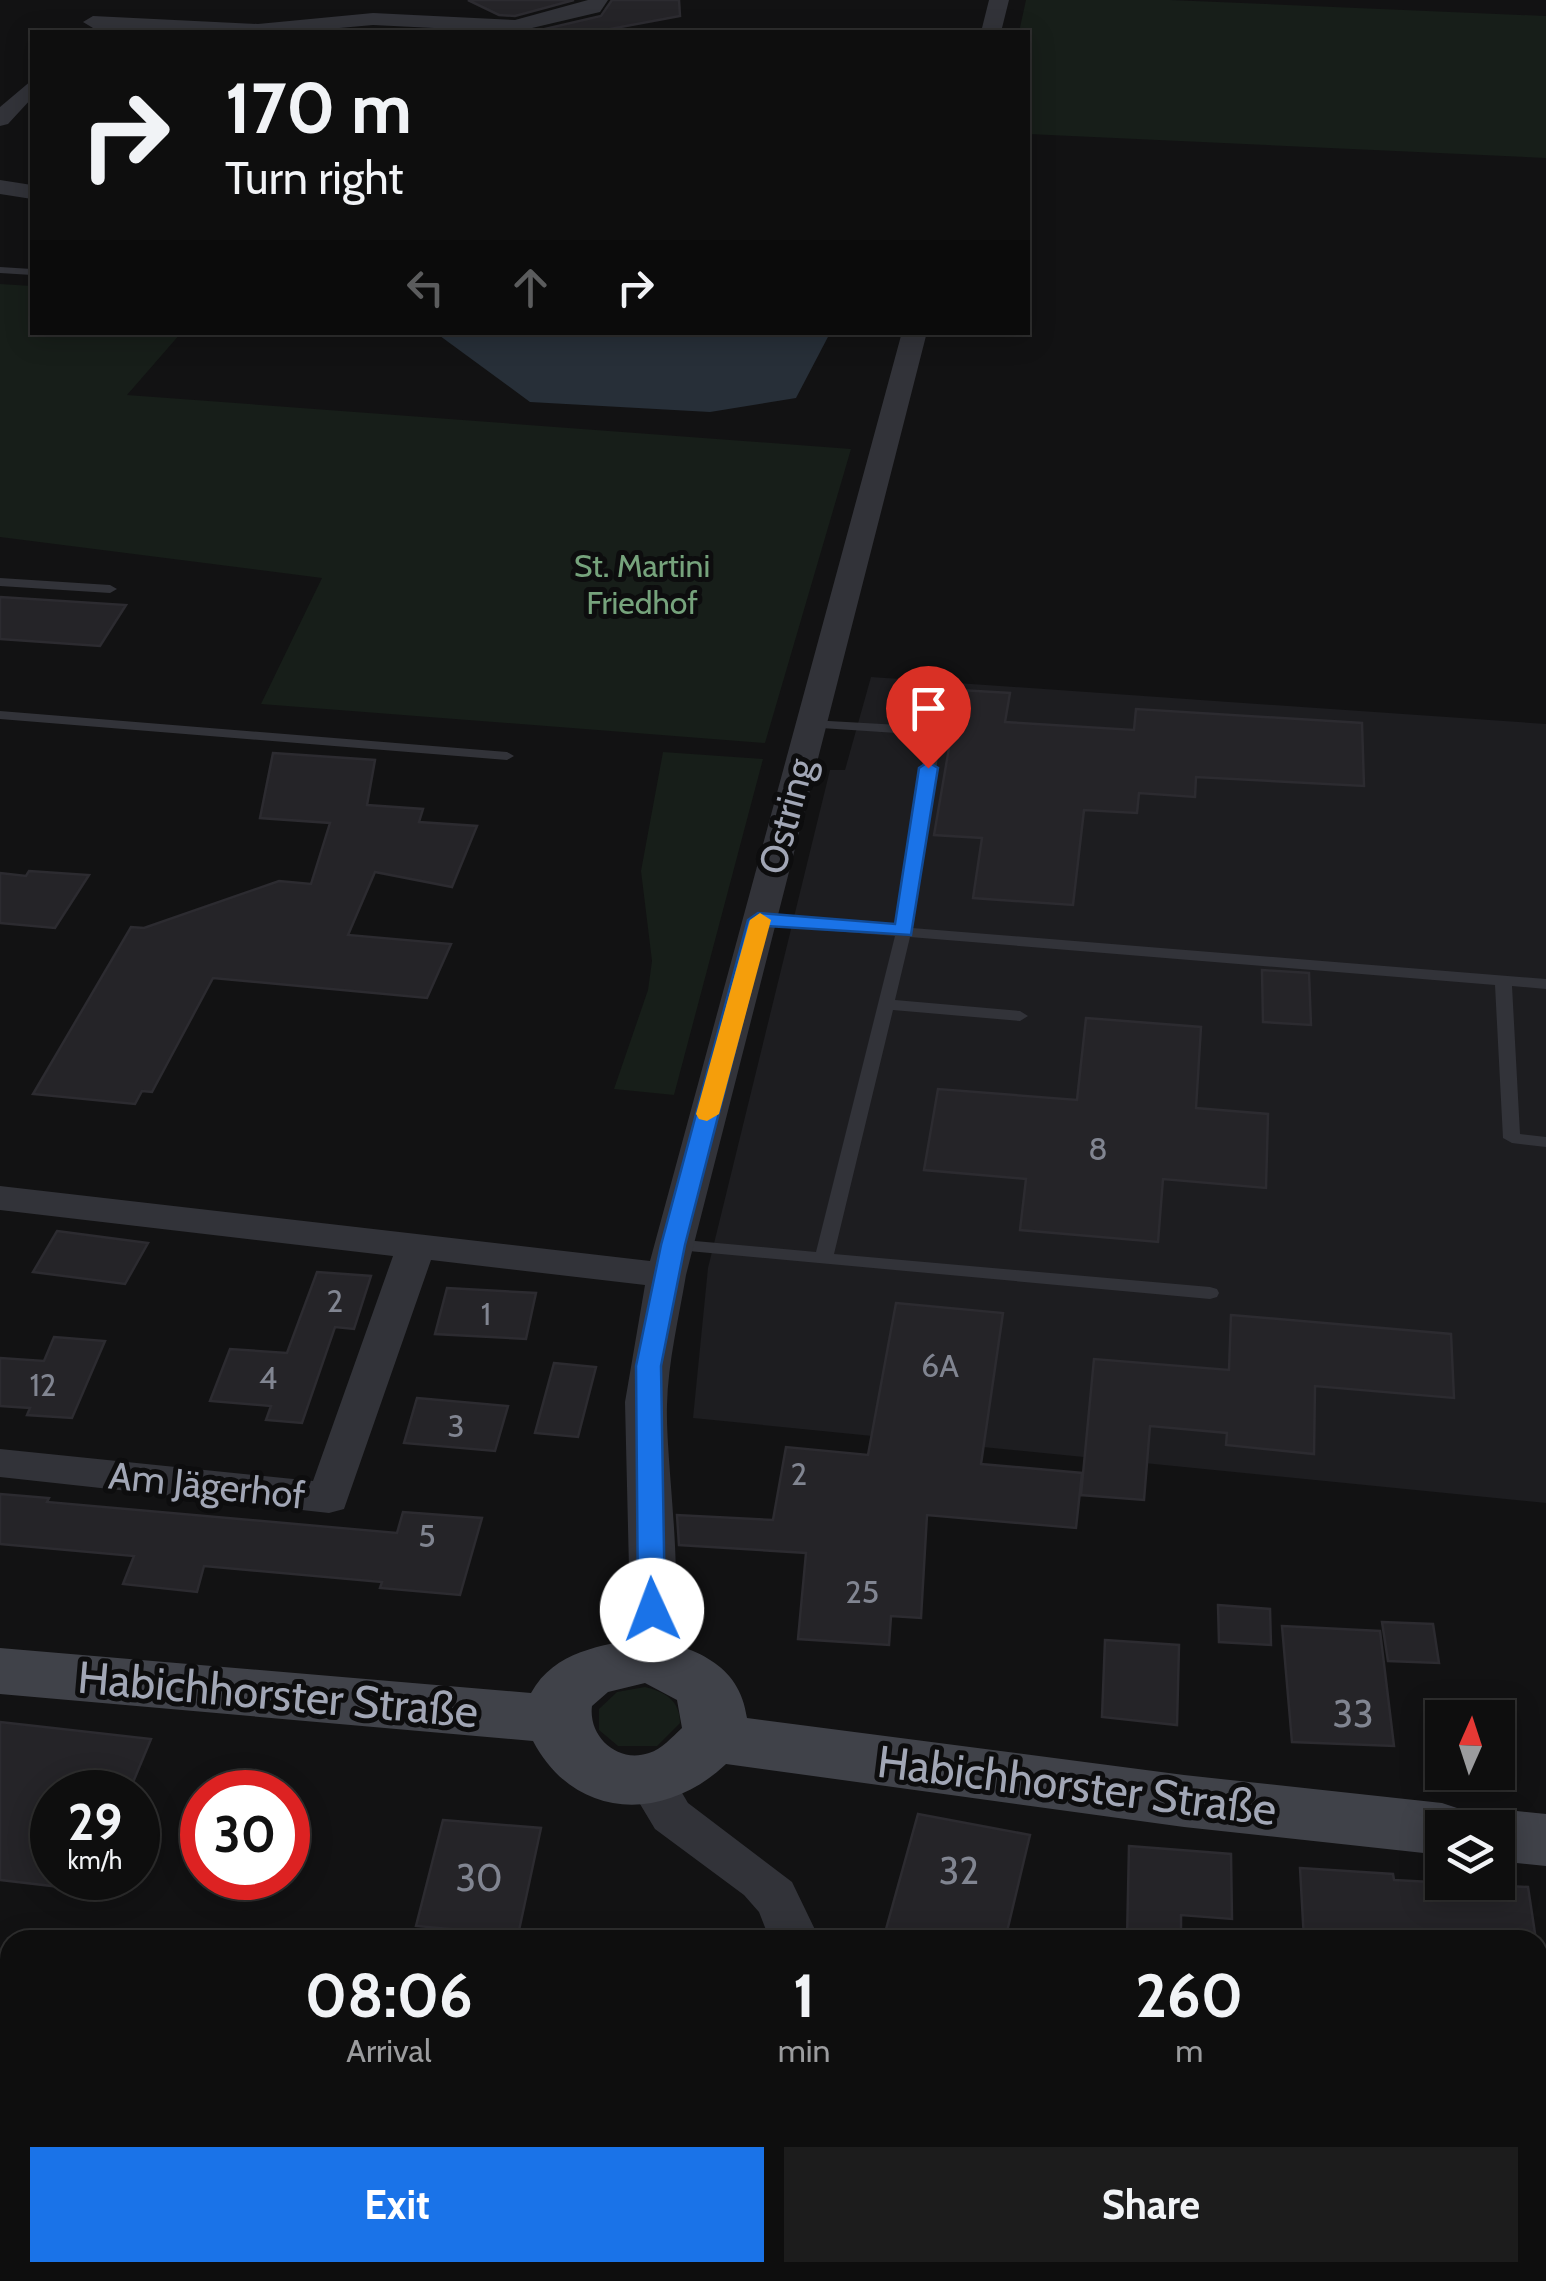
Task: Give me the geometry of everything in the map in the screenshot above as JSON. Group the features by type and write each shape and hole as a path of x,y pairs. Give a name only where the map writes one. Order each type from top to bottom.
{"main road":[{"path":"645,1660 668,1664 704,1686 714,1702 712,1738 688,1764 648,1778 620,1779 583,1765 559,1740 556,1719 562,1700 574,1682 594,1669 645,1660"},
{"name":"Habichhorster Straße","path":"0,1670 556,1719"},
{"name":"Habichhorster Straße","path":"712,1738 1184,1801 1425,1826"},
{"path":"1515,1836 1546,1840"}],"street":[{"path":"88,28 114,0"},
{"path":"369,26 387,0"},
{"path":"88,28 515,26 592,8 598,0"},
{"path":"992,30 999,0"},
{"path":"0,119 30,88"},
{"path":"0,188 30,192"},
{"name":"Ostring","path":"645,1660 652,1610 646,1402 669,1260 914,335"},
{"path":"3,1204 416,1247 669,1260"},
{"name":"Am Jägerhof","path":"0,1462 329,1498 416,1247"},
{"path":"648,1778 654,1798 775,1896 790,1930"}],"lane":[{"path":"0,270 30,272"},
{"path":"0,582 110,590"},
{"path":"0,715 507,756"},
{"path":"810,724 935,731 904,931 823,1258"},
{"path":"758,920 1546,984"},
{"path":"1503,980 1512,1138 1546,1142"},
{"path":"886,1004 1020,1016"},
{"path":"669,1260 823,1258 1210,1293"}],"shaded area":[{"path":"439,335 829,335 796,398 710,412 530,402"},
{"path":"871,677 1546,724 1546,1503 693,1418 708,1268 830,770 845,770"}],"green space":[{"path":"1026,0 1170,0 1546,16 1546,158 1030,134 1030,30 1019,30"},
{"name":"St. Martini Friedhof","path":"0,284 30,286 30,335 179,335 127,395 851,449 765,743 261,704 322,578 0,537"},
{"path":"663,752 763,759 674,1095 614,1089 648,990 652,961 641,871"},
{"path":"645,1687 670,1698 680,1723 657,1746 618,1746 599,1730 599,1709 617,1692"}],"building":[{"path":"468,0 574,0 515,16 499,15"},
{"path":"612,0 679,0 680,16 605,30 541,30 601,16"},
{"path":"0,597 126,605 100,646 0,639"},
{"path":"959,690 1010,693 1005,722 1134,730 1136,709 1362,723 1364,786 1196,777 1195,797 1139,793 1137,813 1084,810 1073,905 973,898 982,838 934,835"},
{"path":"273,753 375,760 367,805 423,809 419,822 477,826 452,887 375,872 348,935 451,944 427,998 213,978 152,1092 142,1091 135,1104 33,1094 131,927 144,928 279,881 311,884 330,823 260,818"},
{"path":"29,871 89,875 55,928 0,923 0,873 26,876"},
{"path":"1262,970 1309,973 1311,1025 1263,1022"},
{"path":"1086,1018 1201,1027 1196,1108 1268,1114 1266,1188 1163,1179 1158,1242 1020,1230 1026,1179 924,1170 938,1089 1077,1100"},
{"path":"57,1231 148,1243 125,1284 33,1272"},
{"path":"317,1272 371,1276 354,1329 335,1327 302,1423 266,1420 271,1406 210,1401 230,1349 287,1353"},
{"path":"447,1288 536,1293 526,1339 435,1334"},
{"path":"896,1303 1003,1313 981,1464 1082,1473 1076,1528 927,1515 921,1618 891,1616 889,1645 798,1639 806,1553 679,1545 677,1515 773,1520 786,1447 868,1455"},
{"path":"1231,1315 1451,1334 1454,1398 1315,1386 1314,1454 1226,1445 1227,1433 1150,1426 1144,1500 1081,1495 1094,1359 1229,1370"},
{"path":"54,1337 105,1341 72,1418 27,1415 30,1408 0,1406 0,1358 44,1361"},
{"path":"554,1363 596,1367 578,1437 535,1433"},
{"path":"417,1398 508,1406 495,1451 404,1443"},
{"path":"0,1494 49,1498 47,1502 397,1533 403,1512 482,1518 460,1595 380,1588 382,1582 204,1566 197,1592 123,1584 134,1556 0,1544"},
{"path":"1218,1605 1270,1609 1271,1645 1219,1642"},
{"path":"1382,1622 1433,1624 1439,1663 1388,1661"},
{"path":"1282,1626 1380,1631 1394,1746 1292,1742"},
{"path":"1105,1640 1179,1645 1177,1725 1102,1717"},
{"path":"0,1722 151,1739 138,1770 30,1770 30,1883 0,1880"},
{"path":"918,1814 1030,1835 1007,1930 886,1930"},
{"path":"443,1820 541,1828 519,1930 416,1926"},
{"path":"1129,1846 1231,1854 1232,1919 1181,1915 1181,1930 1127,1930"},
{"path":"1300,1868 1393,1874 1394,1880 1425,1882 1425,1900 1515,1900 1515,1886 1528,1887 1534,1930 1303,1930"}],"slow traffic":[{"path":"707,1114 760,920"}],"route":[{"path":"652,1610 646,1402 649,1366 673,1245 758,920 904,931 928,768"}]}
